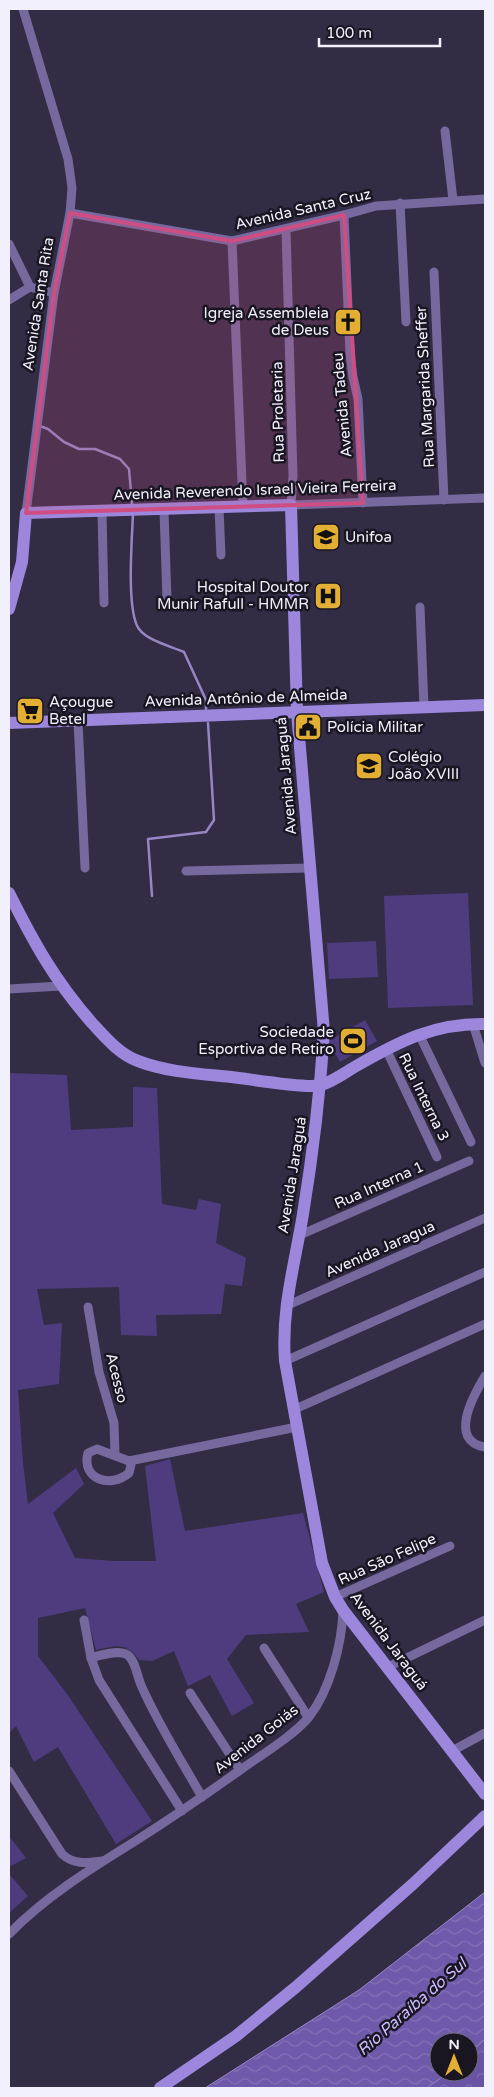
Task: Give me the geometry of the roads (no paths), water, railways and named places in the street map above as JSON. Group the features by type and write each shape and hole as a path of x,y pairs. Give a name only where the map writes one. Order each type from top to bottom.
{"street":[{"name":"Avenida Santa Rita","path":"9,609 22,562 26,513 54,293 70,213 72,188 70,168 22,9"},
{"path":"445,131 453,200"},
{"name":"Avenida Santa Cruz","path":"70,213 232,241 376,206 485,199"},
{"path":"400,203 406,322"},
{"name":"Avenida Tadeu","path":"344,215 350,354 358,399 362,503"},
{"name":"Rua Proletaria","path":"286,229 294,476 291,505"},
{"path":"232,241 243,507"},
{"path":"9,244 30,287"},
{"name":"Rua Margarida Sheffer","path":"434,272 444,500"},
{"path":"9,300 30,287 54,293"},
{"name":"Avenida Reverendo Israel Vieira Ferreira","path":"26,513 164,510 485,498"},
{"name":"Avenida Jaraguá","path":"291,505 297,712 324,1032 321,1085 313,1155 286,1306 283,1336 285,1361 322,1563 335,1597 343,1610 485,1794"},
{"path":"219,508 221,555"},
{"path":"164,510 167,601"},
{"path":"102,512 104,603"},
{"path":"420,607 424,707"},
{"name":"Avenida Antônio de Almeida","path":"9,723 485,704"},
{"path":"78,721 85,868"},
{"path":"186,871 310,868"},
{"path":"9,893 32,941 61,986 115,1047 138,1061 155,1067 208,1075 321,1085 386,1049 419,1034 441,1027 479,1024 485,1063"},
{"path":"9,989 61,986"},
{"path":"419,1034 471,1142"},
{"name":"Rua Interna 3","path":"386,1049 438,1157"},
{"name":"Rua Interna 1","path":"300,1235 468,1161"},
{"name":"Avenida Jaragua","path":"286,1306 485,1218"},
{"path":"285,1361 485,1272"},
{"name":"Acesso","path":"88,1307 99,1372 114,1423 115,1455"},
{"path":"294,1410 485,1324"},
{"path":"485,1376 468,1414 465,1428 472,1442 485,1447"},
{"path":"129,1461 131,1465 129,1473 116,1482 95,1477 87,1465 88,1453 98,1449 129,1461 297,1427"},
{"name":"Rua São Felipe","path":"335,1597 450,1546"},
{"name":"Avenida Goiás","path":"9,1934 31,1912 104,1860 202,1797 308,1717 319,1700 338,1653 343,1610"},
{"path":"84,1620 91,1658 107,1696 182,1811"},
{"path":"388,1667 485,1620"},
{"path":"264,1648 308,1717"},
{"path":"91,1658 118,1653 130,1657 165,1733 202,1797"},
{"path":"190,1693 240,1770"},
{"path":"452,1751 485,1733"},
{"path":"9,1771 62,1854 69,1861 79,1863 104,1860"},
{"path":"160,2088 236,2036 296,1987 413,1884 485,1816"}],"water":[{"name":"Rio Paraíba do Sul","path":"485,1892 485,2039 479,2045 479,2032 429,2032 429,2082 435,2082 427,2088 205,2088 359,1990"}],"waterway":[{"path":"40,426 48,429 64,442 79,449 95,449 120,459 129,469 132,504"},
{"path":"133,514 131,591 135,620 139,629 148,637 184,652 206,700 206,709"},
{"path":"152,896 148,839 206,832 214,820 208,723"}],"place":[{"name":"Igreja Assembleia de Deus","path":"348,322"},
{"name":"Unifoa","path":"326,537"},
{"name":"Hospital Doutor Munir Rafull - HMMR","path":"328,596"},
{"name":"Açougue Betel","path":"30,711"},
{"name":"Polícia Militar","path":"308,727"},
{"name":"Colégio João XVIII","path":"369,766"},
{"name":"Sociedade Esportiva de Retiro","path":"353,1041"}]}
